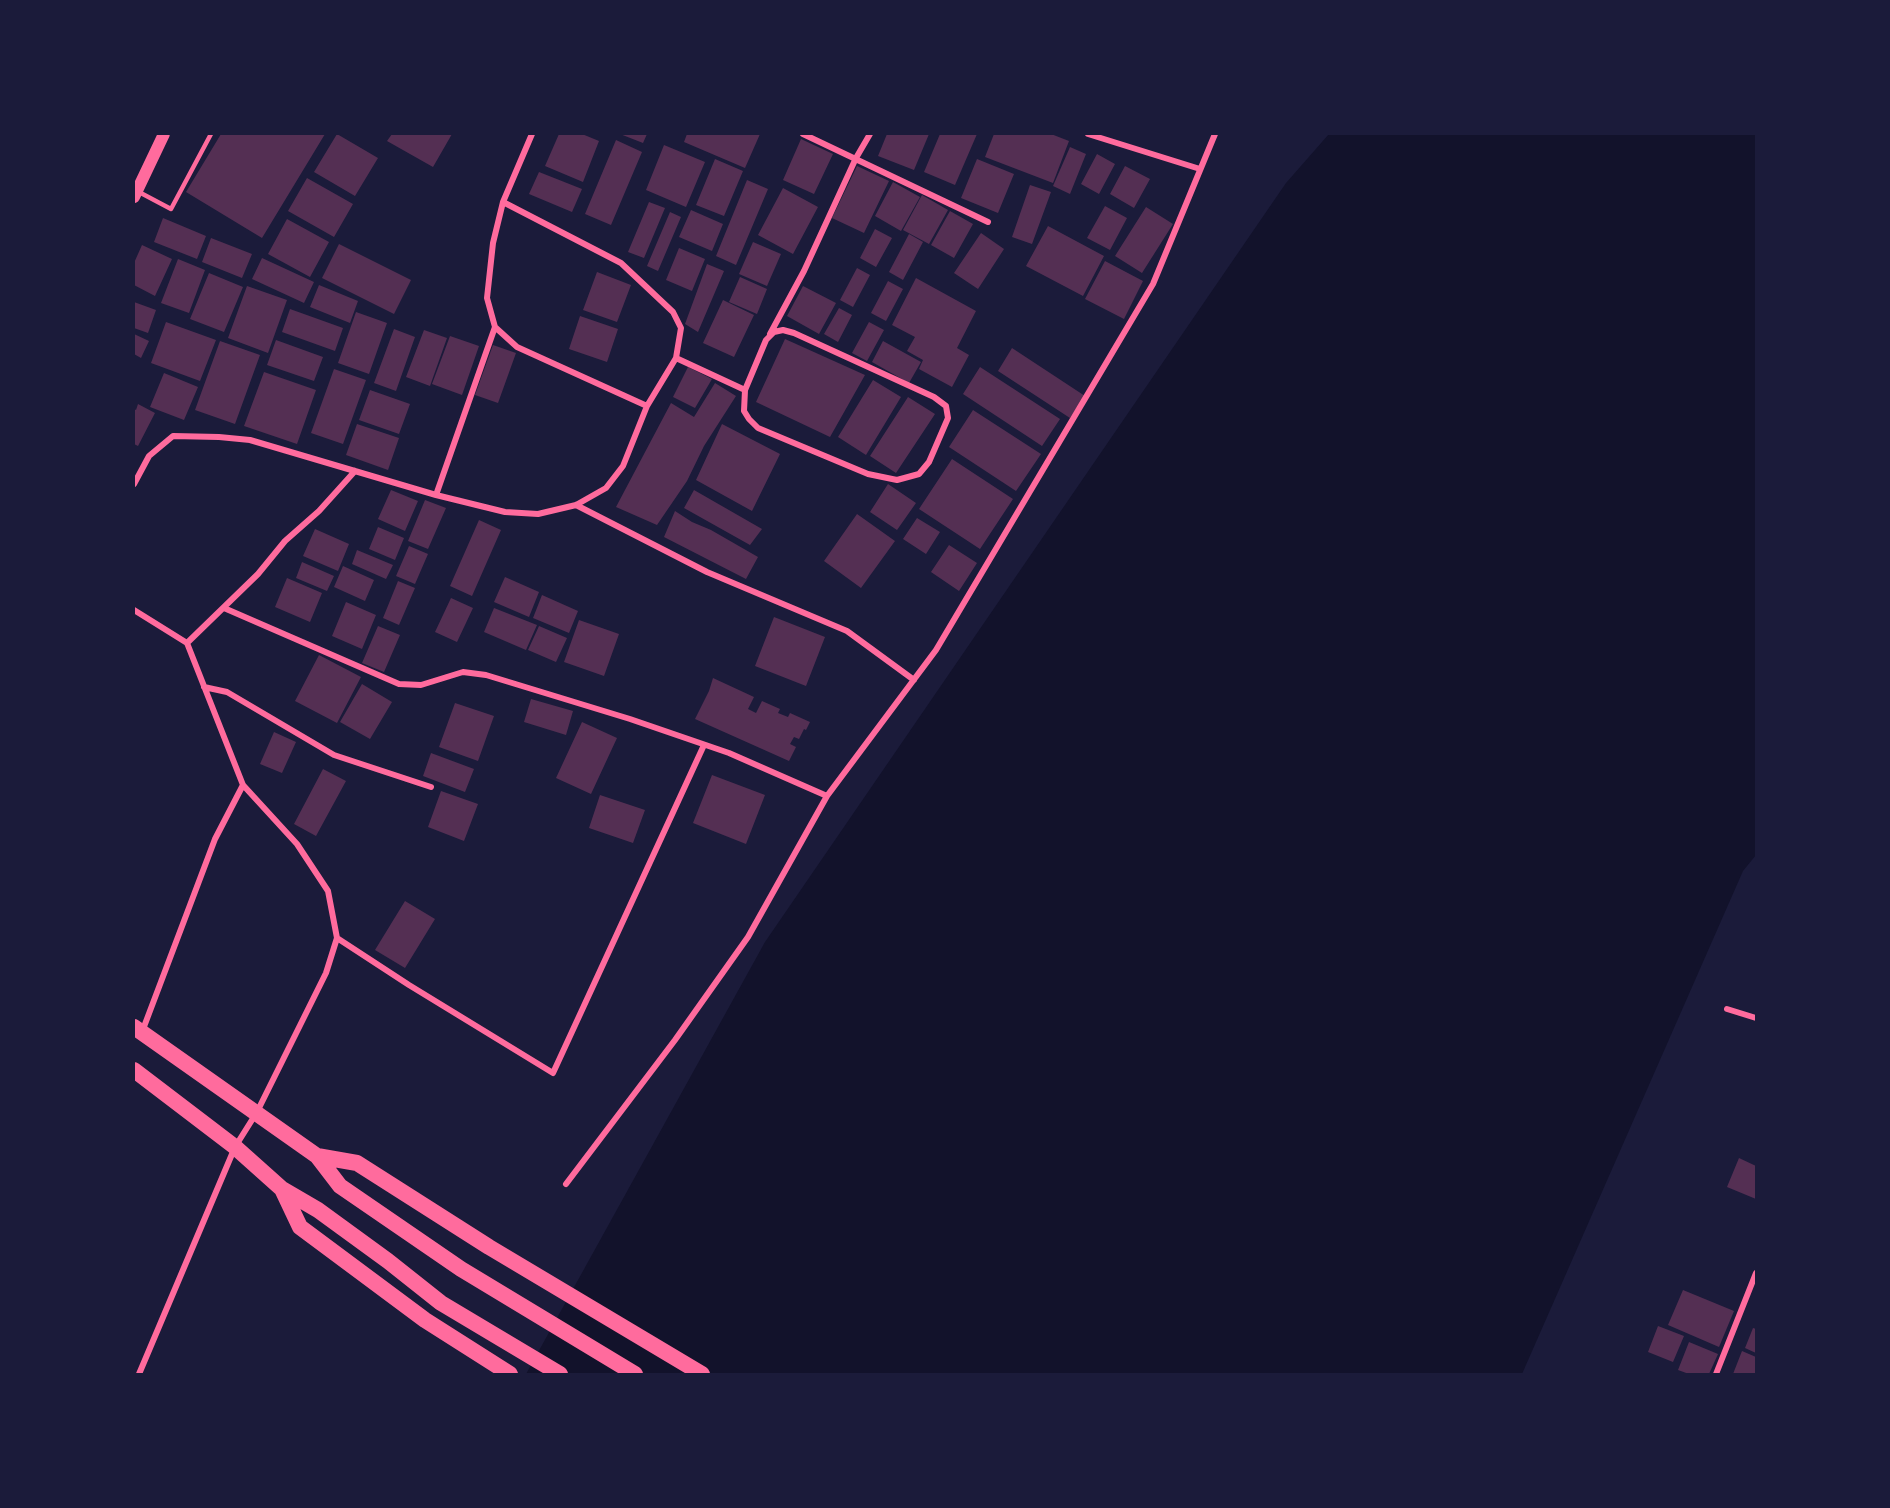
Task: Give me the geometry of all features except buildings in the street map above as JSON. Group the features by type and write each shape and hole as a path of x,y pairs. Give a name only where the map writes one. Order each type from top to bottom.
{"highway":[{"path":"137,1030 317,1156 340,1186 461,1269 635,1374"},
{"path":"134,1070 235,1148 282,1189 388,1261 441,1303 560,1374"},
{"path":"317,1156 357,1163 489,1247 702,1374"},
{"path":"282,1189 300,1227 425,1320 510,1374"}],"main road":[{"path":"135,194 164,134"}],"street":[{"path":"532,134 503,202 493,243 487,298 495,327 517,347 647,406"},
{"path":"803,134 988,222"},
{"path":"766,340 774,332 783,330 794,333 934,397 946,406 948,418 929,462 919,474 897,480 868,474 758,428 748,419 744,411 745,390 766,340 804,271 856,158 870,134"},
{"path":"1088,134 1200,169"},
{"path":"566,1184 675,1040 748,937 827,796 914,680 948,630 1152,284 1215,134"},
{"path":"134,484 149,456 173,436 250,440 436,495 505,512 538,514 576,505 606,488 623,466 647,406 676,358 681,328 673,312 621,263 503,202"},
{"path":"436,495 495,327"},
{"path":"676,358 745,390"},
{"path":"187,643 258,574 285,541 318,511 355,471"},
{"path":"576,505 707,572 847,631 914,680"},
{"path":"224,608 399,684 421,685 463,672 486,675 630,719 729,753 827,796"},
{"path":"134,610 187,643 243,785 297,844 328,891 337,938 326,973 257,1112 235,1148 139,1374"},
{"path":"204,687 227,692 334,755 431,787"},
{"path":"337,938 553,1073 704,745"},
{"path":"137,1030 215,839 243,785"},
{"path":"1726,1009 1756,1018"},
{"path":"1716,1374 1756,1273"}],"lane":[{"path":"135,194 171,209 211,134"}],"shaded area":[{"path":"1329,134 1756,134 1756,855 1743,871 1522,1374 526,1374 765,942 1286,183"}]}
